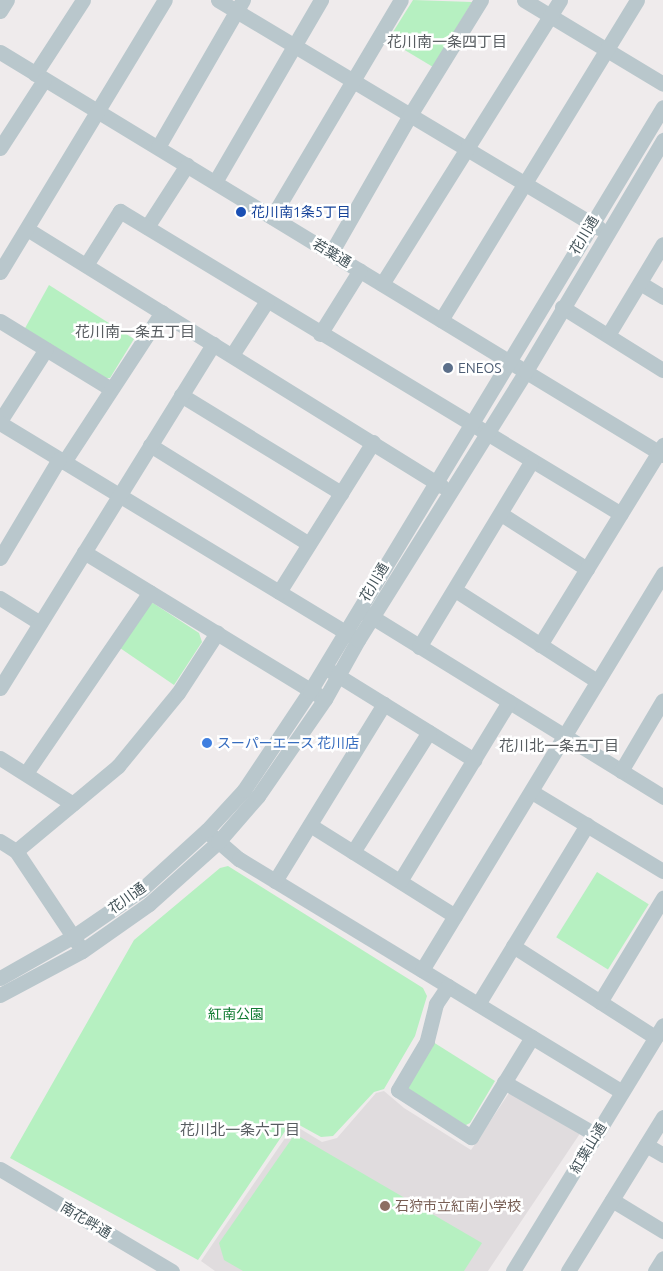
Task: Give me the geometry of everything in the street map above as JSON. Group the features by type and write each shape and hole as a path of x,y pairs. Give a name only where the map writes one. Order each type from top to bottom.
{"street":[{"path":"0,11 6,0"},
{"path":"1,143 83,0"},
{"path":"0,271 98,113 165,0"},
{"path":"218,0 240,5 294,45 606,232"},
{"path":"215,182 321,0"},
{"path":"272,217 354,82 401,0"},
{"path":"330,252 410,115 481,0"},
{"path":"524,0 663,84"},
{"path":"382,284 468,150 560,0"},
{"path":"442,320 637,0"},
{"path":"158,148 240,5"},
{"name":"若葉通","path":"0,52 98,113 661,451"},
{"name":"花川通","path":"0,978 74,936 141,890 207,830 244,790 310,691 434,480 663,107"},
{"path":"641,143 660,149"},
{"name":"花川通","path":"0,996 82,951 149,904 218,842 283,763 325,699 372,617 526,371 606,232 660,149"},
{"path":"147,227 187,165"},
{"path":"86,265 120,211 486,435 620,514"},
{"path":"26,229 373,442 450,492"},
{"path":"608,335 663,244"},
{"path":"320,334 360,270"},
{"path":"640,283 663,297"},
{"path":"232,356 267,301"},
{"path":"562,307 663,370"},
{"path":"0,558 62,461 162,312"},
{"path":"0,320 111,389"},
{"path":"2,683 213,344"},
{"path":"46,349 0,422 358,640"},
{"path":"181,395 341,493"},
{"path":"278,592 373,442"},
{"path":"150,445 309,544"},
{"path":"540,645 661,451"},
{"path":"420,647 531,462"},
{"path":"500,514 587,569"},
{"path":"84,552 325,699"},
{"path":"422,970 532,792 663,573"},
{"path":"455,590 597,681"},
{"path":"26,773 150,592"},
{"path":"0,598 40,623"},
{"path":"358,608 663,797"},
{"path":"16,850 118,766 178,693 217,633"},
{"path":"323,667 474,760"},
{"path":"622,771 659,717 663,700"},
{"path":"400,881 509,702"},
{"path":"275,881 384,704"},
{"path":"354,852 429,732"},
{"path":"0,758 74,804"},
{"path":"532,792 663,871"},
{"path":"310,825 455,916"},
{"path":"478,1004 587,825"},
{"path":"207,830 218,842 275,881 622,1092"},
{"path":"0,841 16,850 74,936 82,951"},
{"path":"600,1002 663,898"},
{"path":"513,946 600,1002 659,1031"},
{"path":"448,986 436,1004 427,1042 398,1090 471,1137 532,1037"},
{"name":"紅葉山通","path":"513,1271 659,1031"},
{"path":"504,1082 596,1135"},
{"path":"568,1271 663,1117"},
{"path":"646,1145 663,1155"},
{"name":"南花畔通","path":"0,1169 172,1271"},
{"path":"612,1200 663,1231"},
{"path":"655,1271 663,1258"}],"shaded area":[{"name":"石狩市立紅南小学校","path":"511,1090 581,1132 488,1271 215,1271 201,1261 294,1125 322,1142 337,1138 376,1093 384,1091 404,1108 471,1150"}],"green space":[{"path":"413,0 472,2 433,67 388,40"},
{"path":"49,285 134,339 110,378 104,378 24,330"},
{"path":"153,603 199,633 202,642 174,685 120,648 149,604"},
{"name":"紅南公園","path":"228,866 423,988 427,996 415,1036 384,1089 374,1092 333,1136 321,1137 292,1121 198,1260 10,1158 134,940 220,868"},
{"path":"597,872 649,904 608,970 556,937"},
{"path":"433,1042 495,1081 470,1123 464,1126 409,1091 407,1086"},
{"path":"295,1134 482,1243 464,1271 243,1271 224,1260 219,1243"}],"place":[{"name":"花川南1条5丁目","path":"241,212"},
{"name":"ENEOS","path":"448,368"},
{"name":"スーパーエース 花川店","path":"207,743"},
{"name":"石狩市立紅南小学校","path":"385,1206"}],"district":[{"name":"花川南一条四丁目","path":"447,42"},
{"name":"花川南一条五丁目","path":"135,332"},
{"name":"花川北一条五丁目","path":"559,746"},
{"name":"花川北一条六丁目","path":"240,1130"}]}
